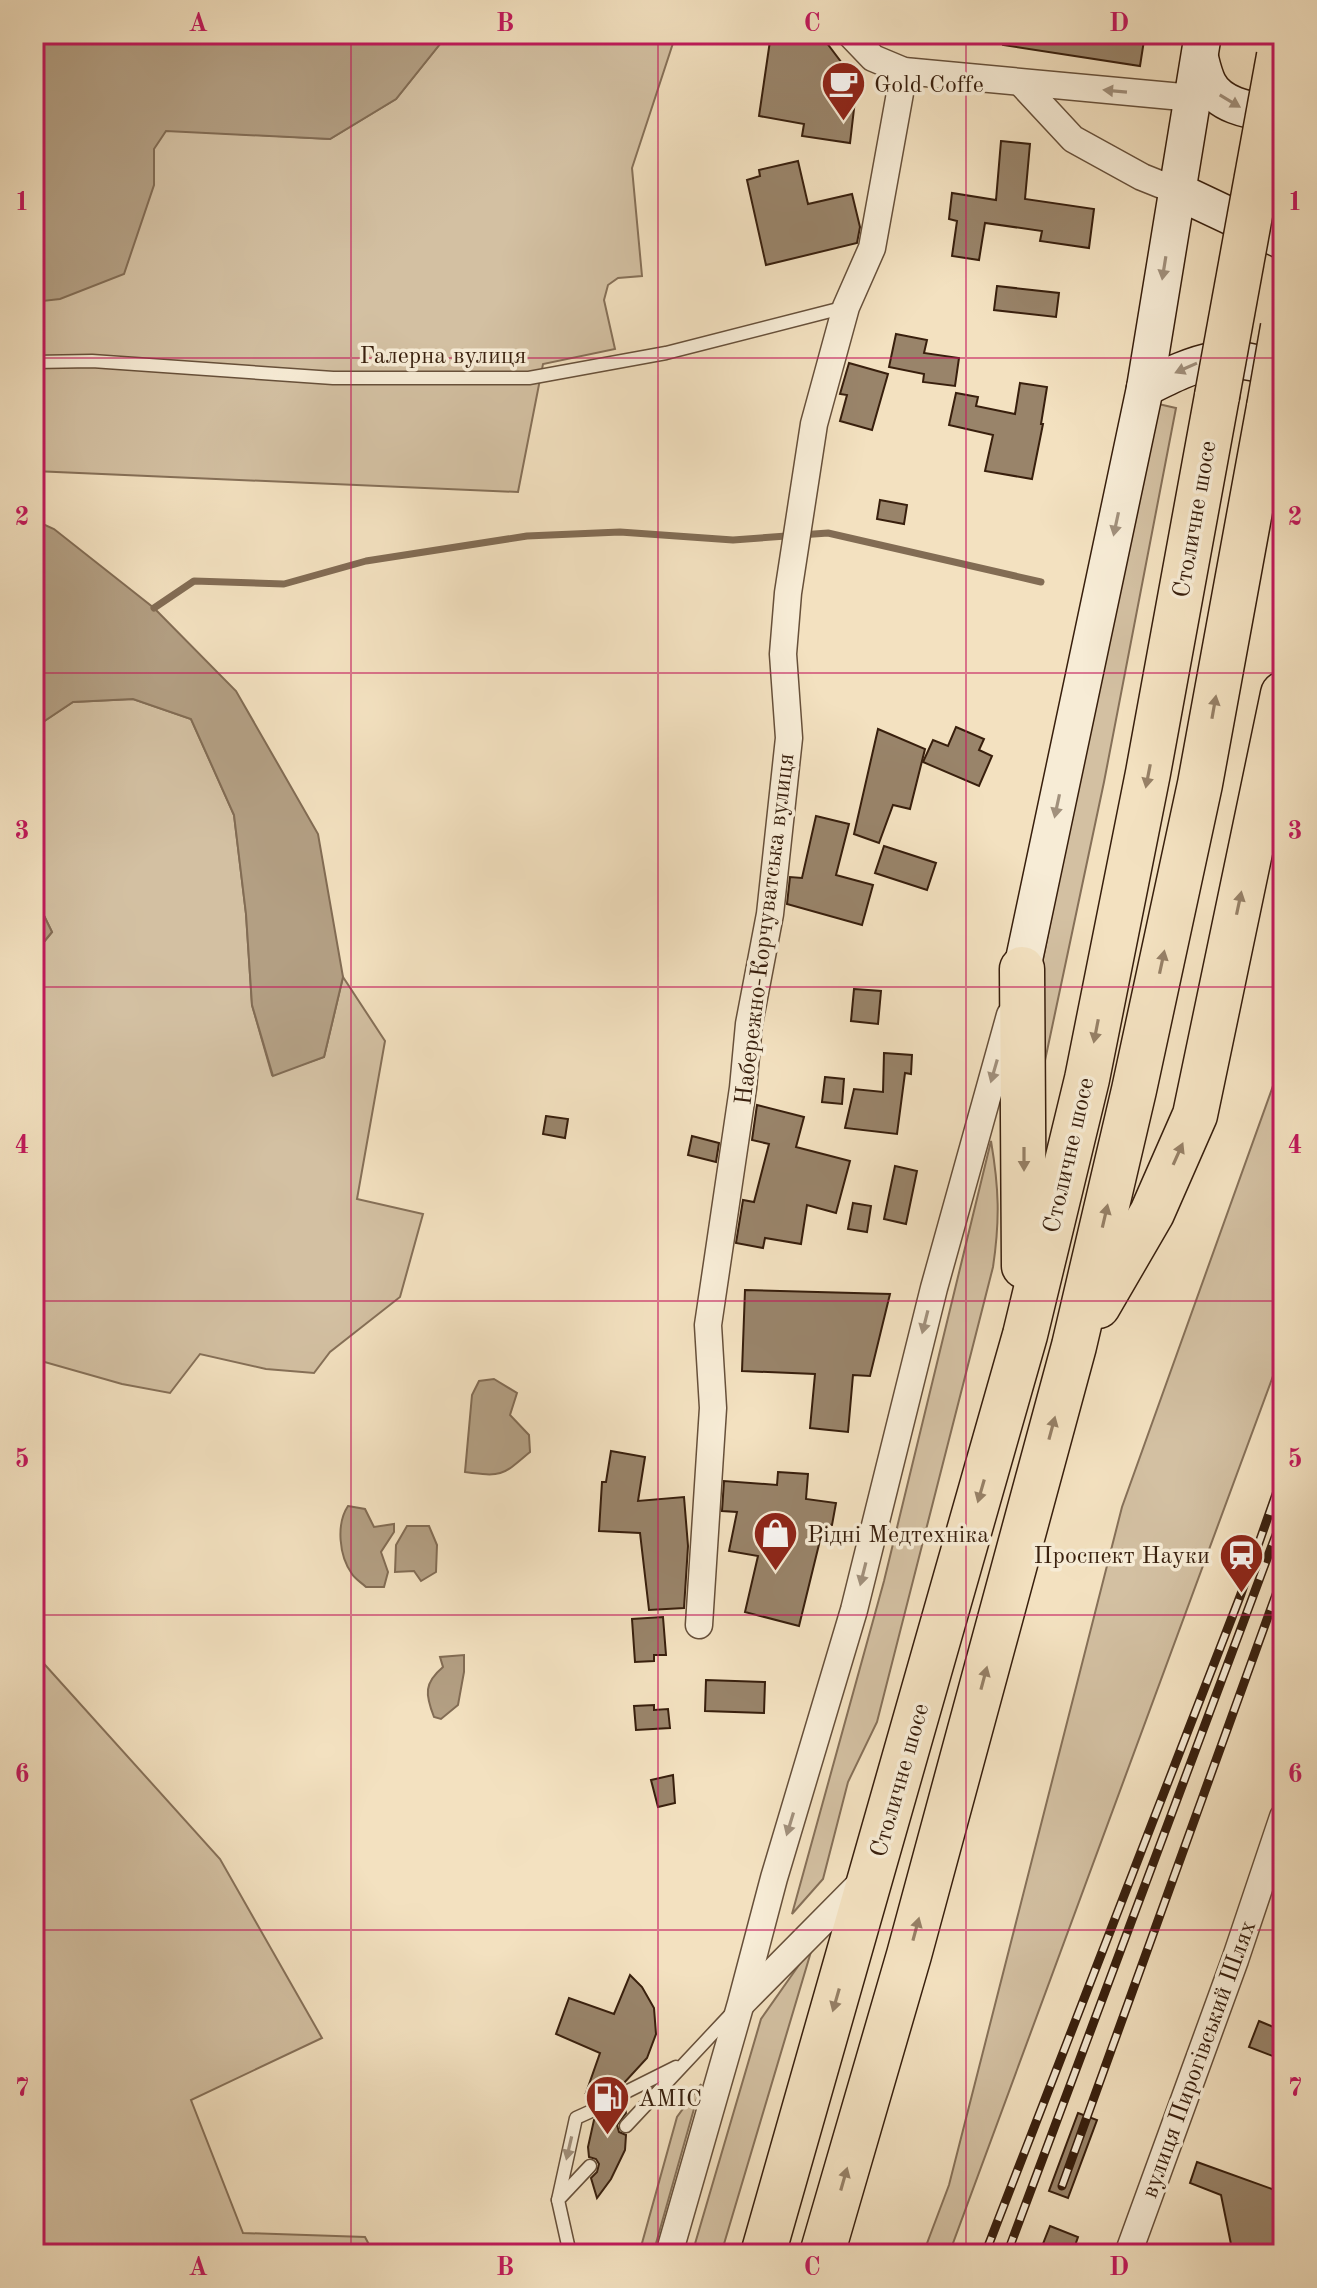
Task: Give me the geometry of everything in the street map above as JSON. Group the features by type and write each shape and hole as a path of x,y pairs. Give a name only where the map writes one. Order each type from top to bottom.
{"highway":[{"name":"Столичне шосе","path":"763,2254 1025,1335 1090,1063 1148,773 1280,45"},
{"name":"Столичне шосе","path":"822,2254 909,1955 1074,1346 1134,1090 1200,784 1276,390 1283,327"},
{"path":"1074,1346 1152,1213 1195,1115 1283,694"},
{"path":"1022,969 1025,1335"}],"main road":[{"path":"1022,969 1145,388 1202,46"},
{"path":"1202,46 1208,85 1225,100 1244,109 1283,116"},
{"path":"1177,191 1283,241"},
{"path":"1145,388 1195,363 1239,358 1251,361 1276,390"}],"street":[{"path":"850,34 873,58 904,71 1193,98"},
{"name":"Набережно-Корчуватська вулиця","path":"699,1625 713,1408 708,1325 743,1088 749,1024 770,914 789,738 783,654 797,536 814,424 846,307 872,248 904,71"},
{"path":"1021,83 1073,139 1142,177 1177,191"},
{"path":"669,2254 774,1878 854,1610 934,1288 1022,969"},
{"name":"вулиця Пирогівський Шлях","path":"1128,2254 1235,1960 1283,1817"},
{"path":"741,2003 873,1871"}],"lane":[{"name":"Галерна вулиця","path":"34,362 92,361 333,378 529,378 666,353 846,307"},
{"path":"626,2126 741,2003"},
{"path":"622,2094 686,2062"},
{"path":"570,2254 558,2200 576,2118 596,2109"},
{"path":"558,2200 590,2166"}],"shaded area":[{"path":"34,34 448,34 396,99 330,139 166,131 154,149 154,185 124,274 60,299 34,302"},
{"path":"448,34 676,34 632,168 642,276 618,278 608,285 604,300 615,349 543,364 518,492 34,471 34,274 166,130 330,139 396,99"},
{"path":"1154,403 1176,408 1104,782 1036,1103 1035,999"},
{"path":"34,520 54,529 154,608 236,691 318,834 343,977 324,1057 273,1076 252,1005 246,914 234,815 191,719 133,699 73,702 34,728"},
{"path":"133,699 191,719 234,815 246,914 252,1005 272,1075 324,1057 343,977 385,1041 357,1199 423,1214 400,1297 330,1352 314,1373 266,1369 200,1354 170,1393 122,1384 34,1359 34,954 52,932 34,895 34,728 73,702"},
{"path":"34,895 52,932 34,954"},
{"path":"1283,1058 1283,1349 949,2254 923,2254 949,2185 1122,1507"},
{"path":"991,1141 998,1204 993,1267 877,1722 848,1782 823,1879 792,1914 884,1581"},
{"path":"494,1379 517,1393 510,1415 529,1435 530,1452 501,1473 465,1472 472,1395 479,1381"},
{"path":"348,1506 365,1509 374,1527 394,1524 394,1532 381,1552 388,1572 384,1587 366,1587 353,1576 344,1558 341,1531"},
{"path":"407,1526 429,1526 437,1545 436,1572 421,1581 414,1571 395,1572 396,1545"},
{"path":"34,1627 37,1656 220,1859 322,2038 191,2100 243,2233 365,2237 374,2254 34,2254"},
{"path":"464,1655 458,1705 441,1719 434,1717 428,1689 432,1678 443,1667 440,1657"},
{"path":"813,1945 721,2254 692,2254 761,2019"},
{"path":"701,2084 653,2254 639,2254 677,2117"}],"building":[{"path":"771,34 820,34 857,83 850,143 802,136 804,124 759,116"},
{"path":"1004,34 1145,34 1140,66 1003,45"},
{"path":"1001,141 1030,144 1025,199 1094,209 1089,248 1040,241 1042,231 985,223 979,260 952,256 957,221 949,219 952,193 996,200"},
{"path":"798,161 808,204 852,194 860,227 857,243 766,265 747,180 760,176 759,170"},
{"path":"997,286 1059,293 1056,317 994,310"},
{"path":"896,334 927,340 924,353 959,358 955,386 923,382 924,374 889,367"},
{"path":"849,363 888,374 872,430 840,421 847,395 840,394"},
{"path":"1020,383 1047,387 1032,479 985,471 993,435 949,425 956,393 978,397 976,406 1015,414"},
{"path":"880,500 907,505 904,524 877,519"},
{"path":"956,727 984,739 979,750 992,756 979,786 923,762 933,740 948,746"},
{"path":"878,729 925,749 910,809 893,805 879,843 854,834"},
{"path":"816,816 849,824 836,875 873,885 862,925 787,904 790,877 802,878"},
{"path":"884,846 936,863 927,890 875,873"},
{"path":"854,989 881,991 878,1024 851,1021"},
{"path":"884,1053 912,1055 911,1074 905,1073 897,1134 845,1128 854,1089 883,1092"},
{"path":"825,1077 844,1079 842,1104 822,1102"},
{"path":"757,1105 804,1117 796,1147 850,1161 836,1213 807,1205 801,1244 765,1238 763,1248 736,1243 743,1200 754,1202 769,1144 752,1140"},
{"path":"546,1116 568,1119 565,1138 543,1134"},
{"path":"692,1136 719,1143 716,1162 688,1155"},
{"path":"895,1166 917,1171 906,1224 884,1219"},
{"path":"853,1203 871,1206 867,1232 848,1229"},
{"path":"745,1290 890,1294 870,1376 853,1375 848,1432 810,1428 815,1374 742,1371"},
{"path":"611,1451 645,1457 638,1501 684,1497 688,1546 684,1608 649,1610 640,1533 599,1531 602,1482 606,1482"},
{"path":"778,1472 808,1474 806,1499 836,1503 832,1525 824,1524 799,1626 745,1612 758,1556 729,1551 737,1512 722,1511 724,1481 777,1485"},
{"path":"663,1617 666,1655 654,1655 654,1661 635,1662 632,1619"},
{"path":"706,1680 765,1682 764,1713 705,1711"},
{"path":"654,1705 654,1710 668,1709 670,1728 636,1730 634,1706"},
{"path":"673,1775 675,1803 658,1807 651,1780"},
{"path":"630,1975 642,1987 654,2008 656,2034 647,2058 614,2090 614,2099 624,2103 626,2113 617,2125 619,2132 626,2135 625,2150 611,2179 597,2198 591,2178 599,2164 589,2157 588,2147 594,2120 603,2115 605,2109 602,2102 597,2100 599,2092 586,2093 600,2053 556,2034 569,1998 614,2014"},
{"path":"1259,2021 1283,2031 1283,2060 1249,2047"},
{"path":"1078,2113 1097,2120 1068,2198 1049,2191"},
{"path":"1197,2162 1283,2193 1283,2254 1233,2254 1221,2195 1190,2183"},
{"path":"1050,2226 1078,2237 1072,2254 1039,2254"}],"waterway":[{"path":"154,608 194,581 284,584 366,561 527,536 620,532 733,540 828,533 1041,582"}],"railway":[{"path":"985,2254 1241,1594 1283,1474"},
{"path":"1007,2254 1283,1516"},
{"path":"1062,2186 1283,1575"}],"place":[{"name":"Gold Coffe","path":"843,123"},
{"name":"Рідні Медтехніка","path":"776,1573"},
{"name":"Проспект Науки","path":"1241,1594"},
{"name":"AMIC","path":"607,2137"}]}
